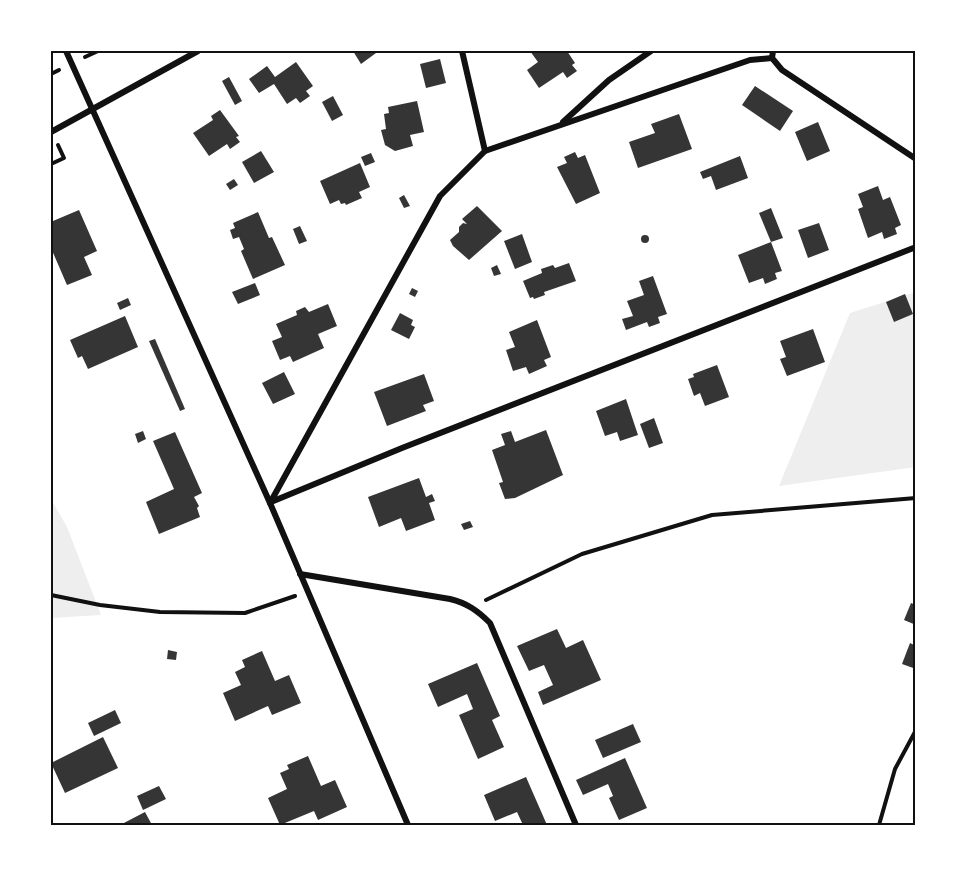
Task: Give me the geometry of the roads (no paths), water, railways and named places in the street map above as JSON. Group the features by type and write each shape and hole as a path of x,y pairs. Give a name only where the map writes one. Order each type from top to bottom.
{"street":[{"path":"66,51 309,591 408,825"},
{"path":"51,132 198,51"},
{"path":"462,51 485,151"},
{"path":"561,124 609,80 651,51"},
{"path":"270,503 440,196 485,151 750,60 772,55 782,70 916,159"},
{"path":"270,503 413,443 916,247"},
{"path":"300,574 450,598 464,602 490,623 576,825"}]}
